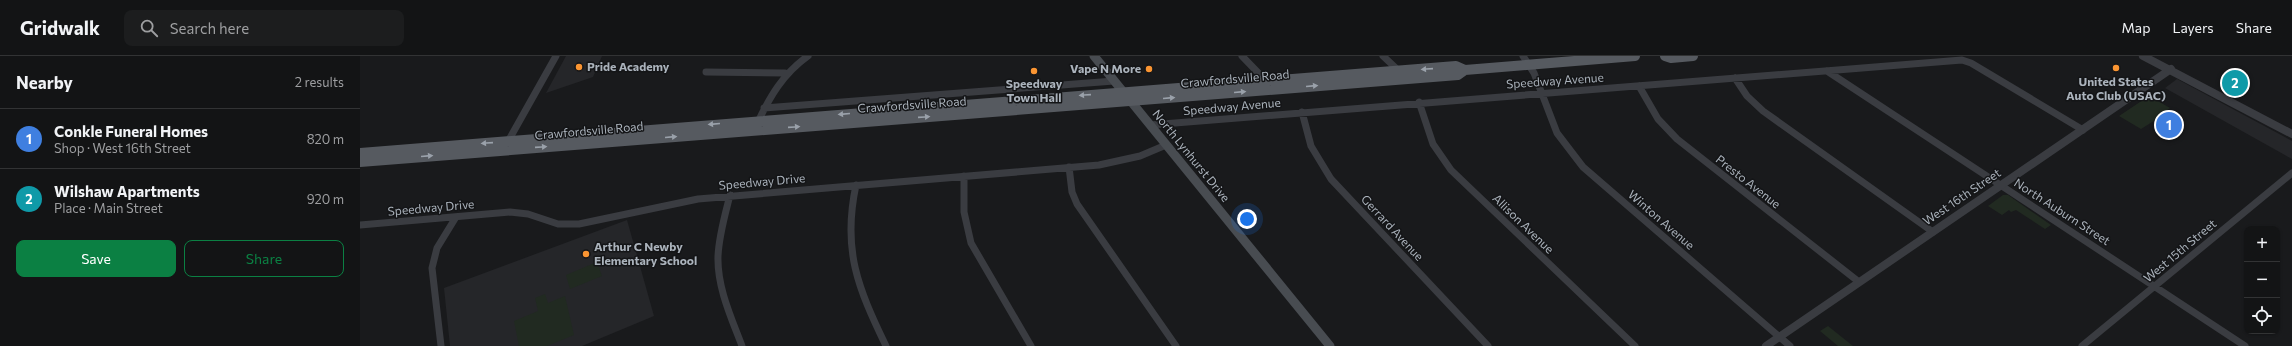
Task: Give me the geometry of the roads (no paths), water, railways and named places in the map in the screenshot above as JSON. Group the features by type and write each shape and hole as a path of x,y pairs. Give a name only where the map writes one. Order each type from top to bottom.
{"main road":[{"name":"North Lynhurst Drive","path":"1094,56 1330,346"},
{"name":"Crawfordsville Road","path":"360,153 1456,66 1465,70 1635,56"},
{"path":"1665,56 1671,58 1693,56"},
{"name":"Crawfordsville Road","path":"360,162 1458,75 1465,70"}],"street":[{"path":"502,150 556,56"},
{"path":"755,130 775,84 785,73 808,56"},
{"path":"1242,56 1274,89"},
{"path":"1383,56 1408,79"},
{"path":"1523,56 1530,65"},
{"path":"2143,56 2171,69 2292,134"},
{"path":"2157,56 2171,69"},
{"name":"Speedway Avenue","path":"1150,125 1419,102 1962,60 1971,63 2083,130"},
{"name":"Winton Avenue","path":"1530,65 1560,137 1583,168 1790,346"},
{"name":"West 16th Street","path":"1766,346 2171,69"},
{"name":"North Auburn Street","path":"1827,71 2245,346"},
{"path":"706,72 785,73"},
{"path":"1735,78 1747,96 1763,111 1933,232"},
{"name":"Crawfordsville Road","path":"764,108 1114,81"},
{"name":"Presto Avenue","path":"1639,86 1658,120 1677,139 1859,282"},
{"name":"Allison Avenue","path":"1419,102 1434,144 1451,170 1635,346"},
{"name":"Gerrard Avenue","path":"1302,112 1311,146 1331,179 1488,346"},
{"name":"Speedway Drive","path":"360,225 518,212 558,224 582,224 678,202 730,195 1118,162 1140,156 1166,145"},
{"path":"1070,167 1072,192 1077,204 1176,346"},
{"name":"West 15th Street","path":"2082,346 2292,173"},
{"path":"964,176 964,212 971,243 1031,346"},
{"path":"856,185 849,224 852,265 862,296 886,346"},
{"path":"730,195 719,243 718,269 722,291 742,346"},
{"path":"441,346 432,268 437,248 456,217"}],"place":[{"name":"Pride Academy","path":"579,67"},
{"name":"United States Auto Club (USAC)","path":"2116,68"},
{"name":"Vape N More","path":"1149,69"},
{"name":"Speedway Town Hall","path":"1034,71"},
{"name":"Wilshaw Apartments","path":"2235,83"},
{"name":"Conkle Funeral Homes","path":"2169,125"},
{"name":"Arthur C Newby Elementary School","path":"586,254"}]}
